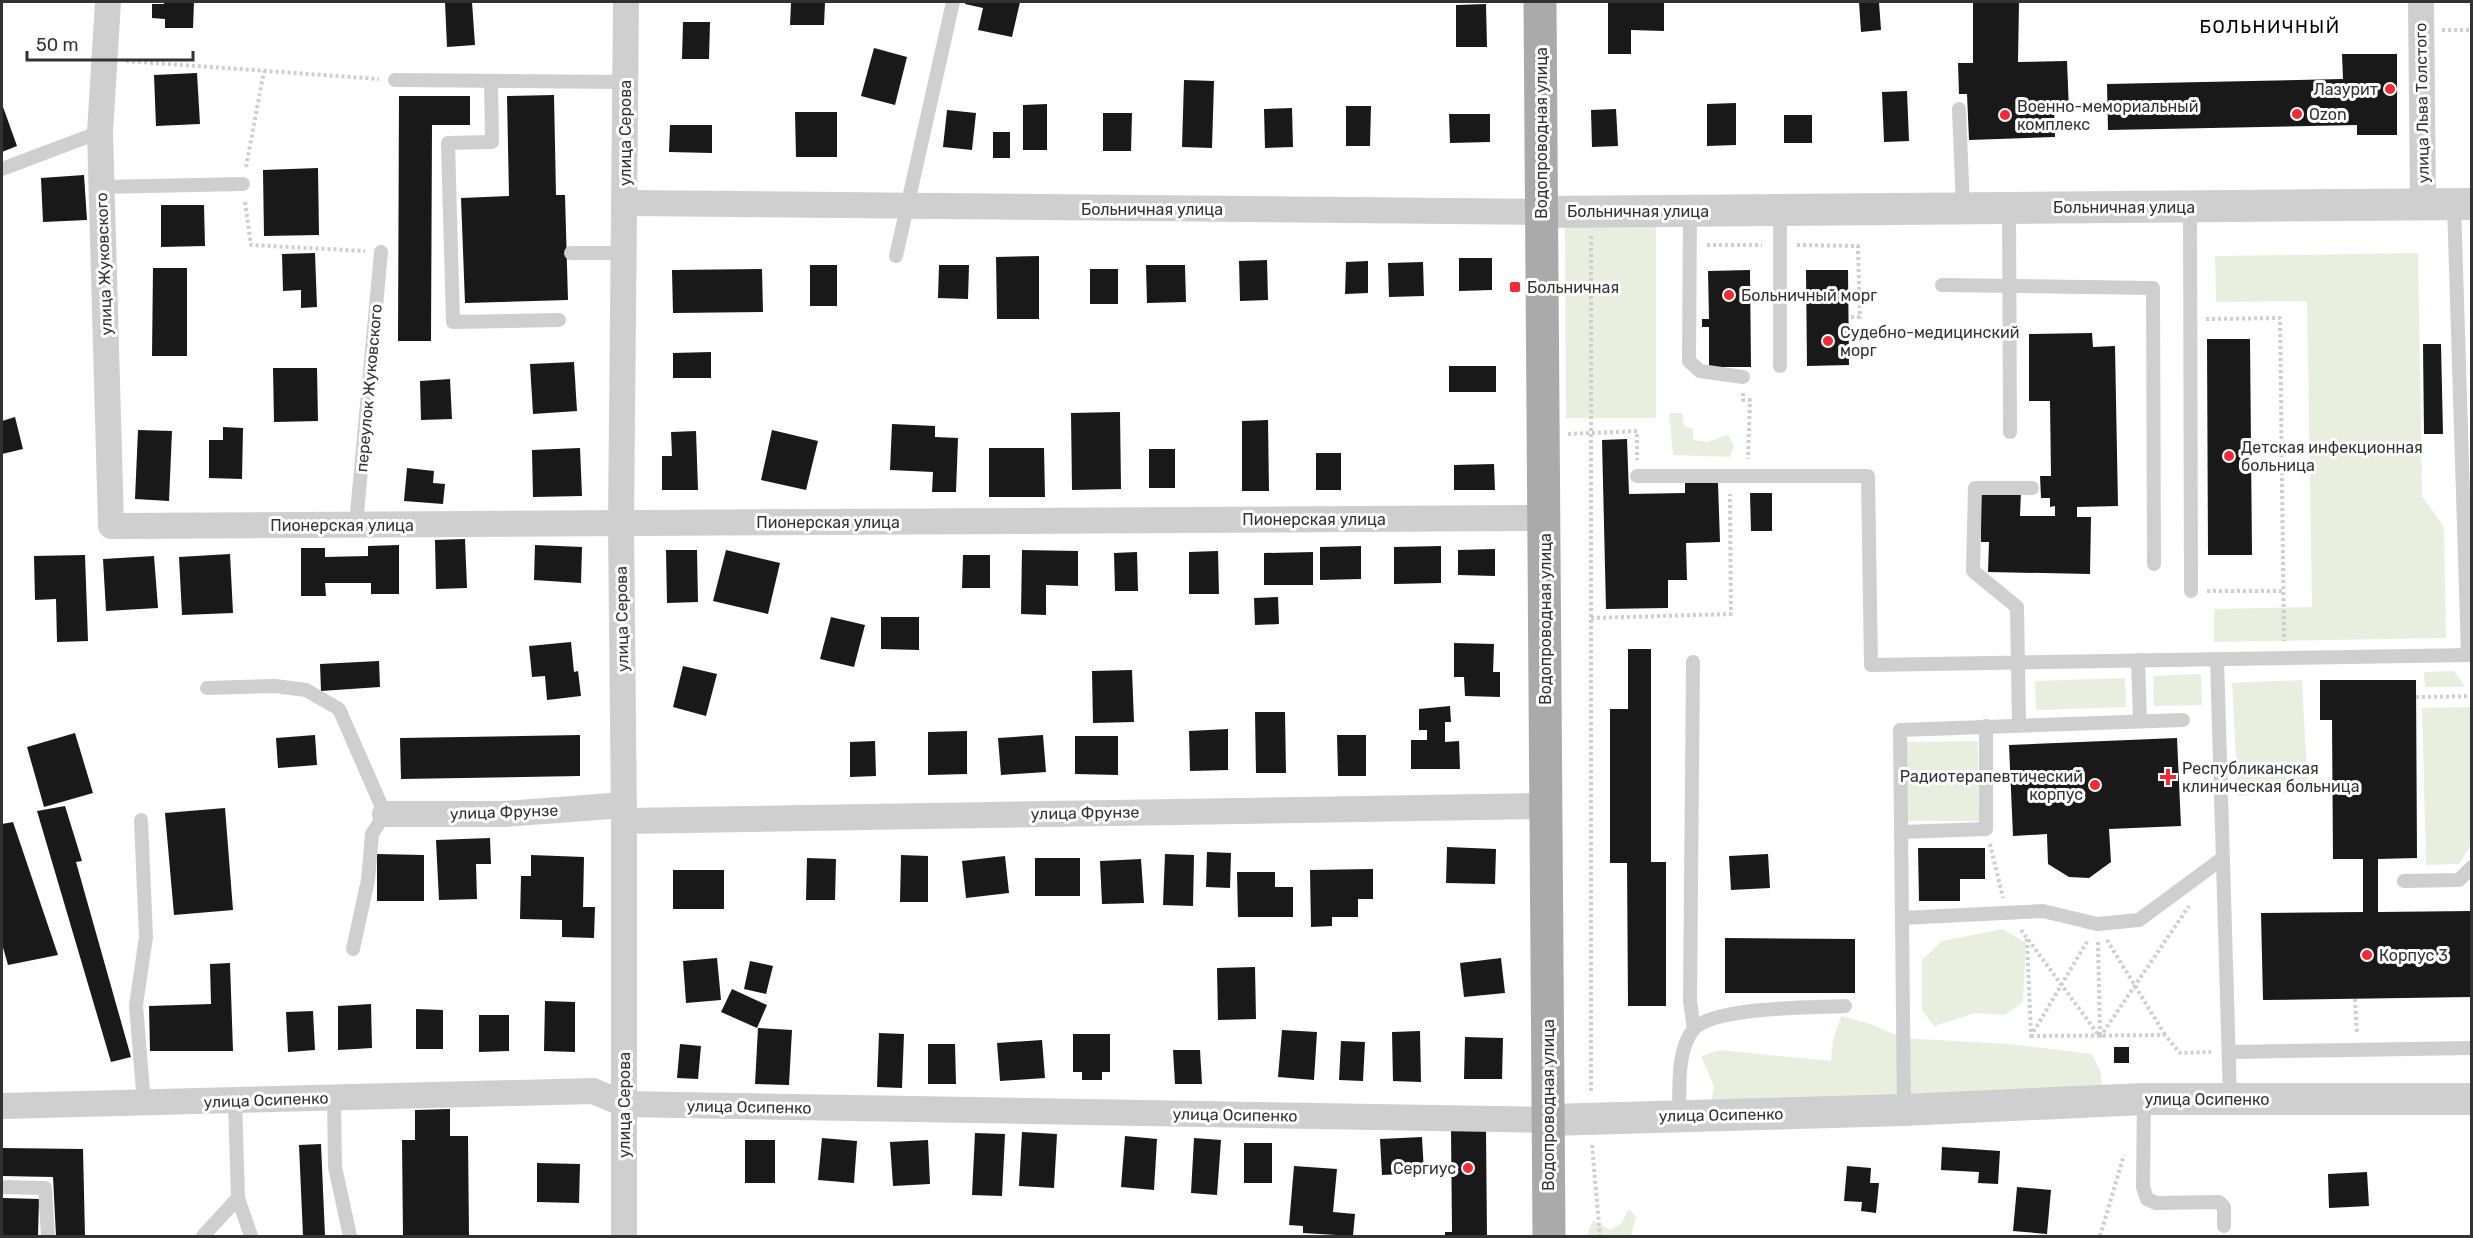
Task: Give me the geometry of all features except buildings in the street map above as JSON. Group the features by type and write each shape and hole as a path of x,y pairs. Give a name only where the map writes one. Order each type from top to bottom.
{"main road":[{"name":"Водопроводная улица","path":"1540,2 1549,1236"}],"street":[{"name":"улица Жуковского","path":"108,2 100,132 111,526"},
{"name":"улица Серова","path":"624,1236 621,523 626,2"},
{"name":"улица Льва Толстого","path":"2421,2 2423,204"},
{"name":"Больничная улица","path":"625,203 1541,212 2463,204"},
{"name":"Пионерская улица","path":"111,526 1544,518"},
{"name":"улица Фрунзе","path":"385,814 1546,806"},
{"name":"улица Осипенко","path":"2,1106 593,1091 624,1104 1549,1120 1904,1110 2144,1099 2472,1099"}],"lane":[{"path":"896,256 953,2"},
{"path":"395,80 626,82"},
{"path":"491,81 492,142 448,142 453,322 559,320"},
{"path":"1959,109 1963,208"},
{"path":"2,169 100,132"},
{"path":"101,187 243,184"},
{"path":"1637,476 1868,476 1871,665 2470,655 2463,204"},
{"path":"2190,207 2191,591"},
{"path":"2009,208 2010,432"},
{"path":"1780,210 1780,366"},
{"path":"1690,211 1689,361 1700,371 1743,377"},
{"name":"переулок Жуковского","path":"356,524 381,252"},
{"path":"571,253 625,254"},
{"path":"1942,285 2153,288 2154,564"},
{"path":"2019,725 2017,607 1973,571 1975,488 2031,488"},
{"path":"2217,659 2230,1099"},
{"path":"2138,660 2140,721"},
{"path":"1679,1116 1683,1056 1694,1029 1690,1000 1693,662"},
{"path":"207,688 275,686 306,690 339,710 385,814 372,834 368,880 353,949"},
{"path":"1904,1110 1900,730 2183,720"},
{"path":"1901,832 1986,829 1986,726"},
{"path":"141,820 146,937 136,1005 144,1103"},
{"path":"1902,918 2043,911 2097,924 2139,920 2223,858"},
{"path":"2404,881 2459,880 2472,867"},
{"path":"1694,1029 1716,1016 1740,1012 1845,1006"},
{"path":"2229,1052 2472,1048"},
{"path":"334,1098 335,1167 350,1236"},
{"path":"2144,1099 2143,1187 2147,1199 2156,1203 2219,1202 2224,1207 2224,1226"},
{"path":"235,1101 238,1198 251,1236"},
{"path":"2,1186 45,1188 48,1236"},
{"path":"202,1236 238,1198"}],"path":[{"path":"105,60 395,80"},
{"path":"264,71 243,184 251,245 381,252"},
{"path":"1591,212 1591,1118 1600,1236"},
{"path":"1849,317 1860,317"},
{"path":"2190,320 2280,318 2284,658"},
{"path":"1743,377 1743,400 1750,400 1748,476"},
{"path":"1556,434 1637,431 1637,476"},
{"path":"1591,618 1731,614 1730,476"},
{"path":"2191,591 2283,591"},
{"path":"2416,696 2472,696"},
{"path":"1986,829 2007,913 2100,1037"},
{"path":"2100,1037 2191,904"},
{"path":"2031,1036 2097,924"},
{"path":"2097,924 2164,1035 2180,1053 2229,1052"},
{"path":"2097,924 2100,1037"},
{"path":"2027,938 2031,1036"},
{"path":"2355,999 2357,1050"},
{"path":"2031,1036 2164,1035"},
{"path":"2100,1236 2127,1146"}],"green space":[{"path":"1565,220 1656,220 1656,418 1566,418"},
{"path":"2418,253 2422,496 2444,527 2446,638 2214,642 2214,609 2312,607 2307,301 2216,302 2215,256"},
{"path":"1669,413 1682,413 1684,426 1693,429 1693,440 1707,442 1728,435 1734,445 1730,457 1673,455"},
{"path":"2454,671 2465,687 2425,687 2424,672"},
{"path":"2201,674 2202,705 2154,706 2153,676"},
{"path":"2125,678 2126,707 2036,710 2035,681"},
{"path":"2302,680 2308,792 2238,796 2232,683"},
{"path":"2470,707 2471,845 2459,864 2426,865 2422,708"},
{"path":"1978,741 1979,821 1900,821 1900,742"},
{"path":"2003,929 2026,943 2023,1002 2005,1015 1975,1013 1934,1026 1922,1010 1922,960 1942,941"},
{"path":"1841,1016 1871,1024 1902,1038 2009,1044 2092,1054 2101,1073 2102,1090 1711,1103 1714,1086 1701,1056 1720,1050 1831,1061 1833,1040"},
{"path":"1629,1209 1636,1217 1631,1236 1587,1236 1593,1220 1610,1230 1621,1224"}],"place":[{"name":"Лазурит","path":"2390,89"},
{"name":"Ozon","path":"2297,114"},
{"name":"Военно-мемориальный комплекс","path":"2005,115"},
{"name":"Больничная","path":"1515,287"},
{"name":"Больничный морг","path":"1729,295"},
{"name":"Судебно-медицинский морг","path":"1828,341"},
{"name":"Детская инфекционная больница","path":"2229,456"},
{"name":"Республиканская клиническая больница","path":"2168,777"},
{"name":"Радиотерапевтический корпус","path":"2095,785"},
{"name":"Корпус 3","path":"2367,955"},
{"name":"Сергиус","path":"1468,1168"}],"district":[{"name":"БОЛЬНИЧНЫЙ","path":"2270,27"}]}
